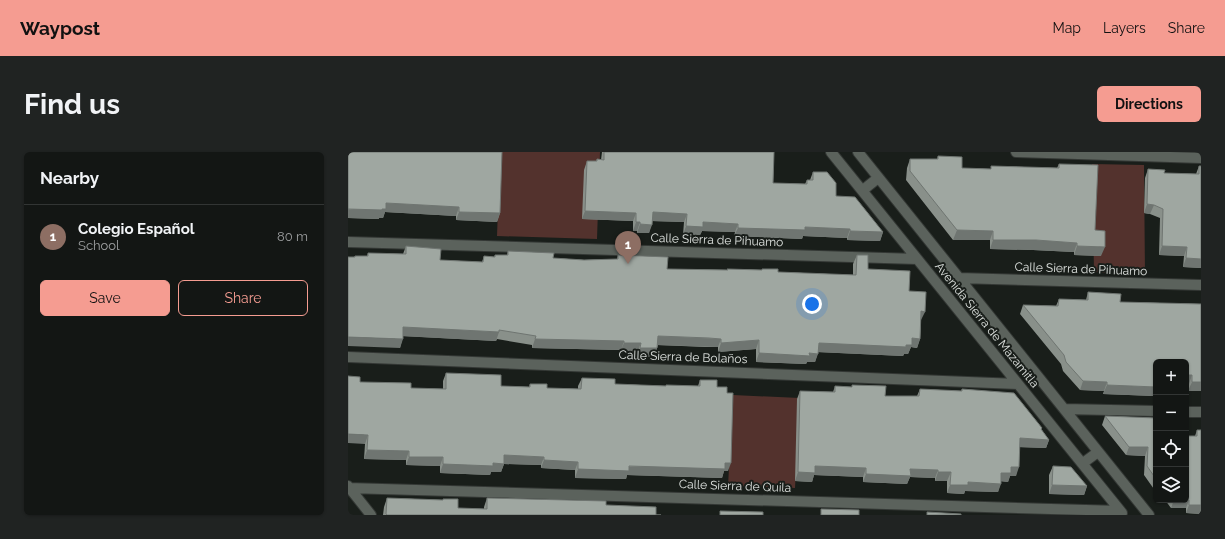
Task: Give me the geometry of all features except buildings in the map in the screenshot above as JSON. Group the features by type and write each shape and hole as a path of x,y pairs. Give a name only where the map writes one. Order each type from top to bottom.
{"street":[{"name":"Avenida Sierra de Mazamitla","path":"831,152 1122,513"},
{"name":"Avenida Sierra de Mazamitla","path":"858,152 1149,515"},
{"path":"1016,152 1201,158"},
{"path":"863,190 878,178"},
{"name":"Calle Sierra de Pihuamo","path":"348,242 917,259"},
{"name":"Calle Sierra de Pihuamo","path":"959,278 1201,286"},
{"name":"Calle Sierra de Bolaños","path":"348,357 1018,384"},
{"path":"1064,409 1153,411"},
{"path":"1189,412 1201,412"},
{"path":"1083,463 1098,452"},
{"path":"348,487 371,515"},
{"name":"Calle Sierra de Quila","path":"348,487 1122,513"}],"shaded area":[{"path":"500,152 600,152 597,239 497,236"},
{"path":"1092,164 1144,165 1145,275 1094,272"},
{"path":"733,395 800,398 795,488 728,486"}],"place":[{"name":"Colegio Español","path":"628,264"}]}
